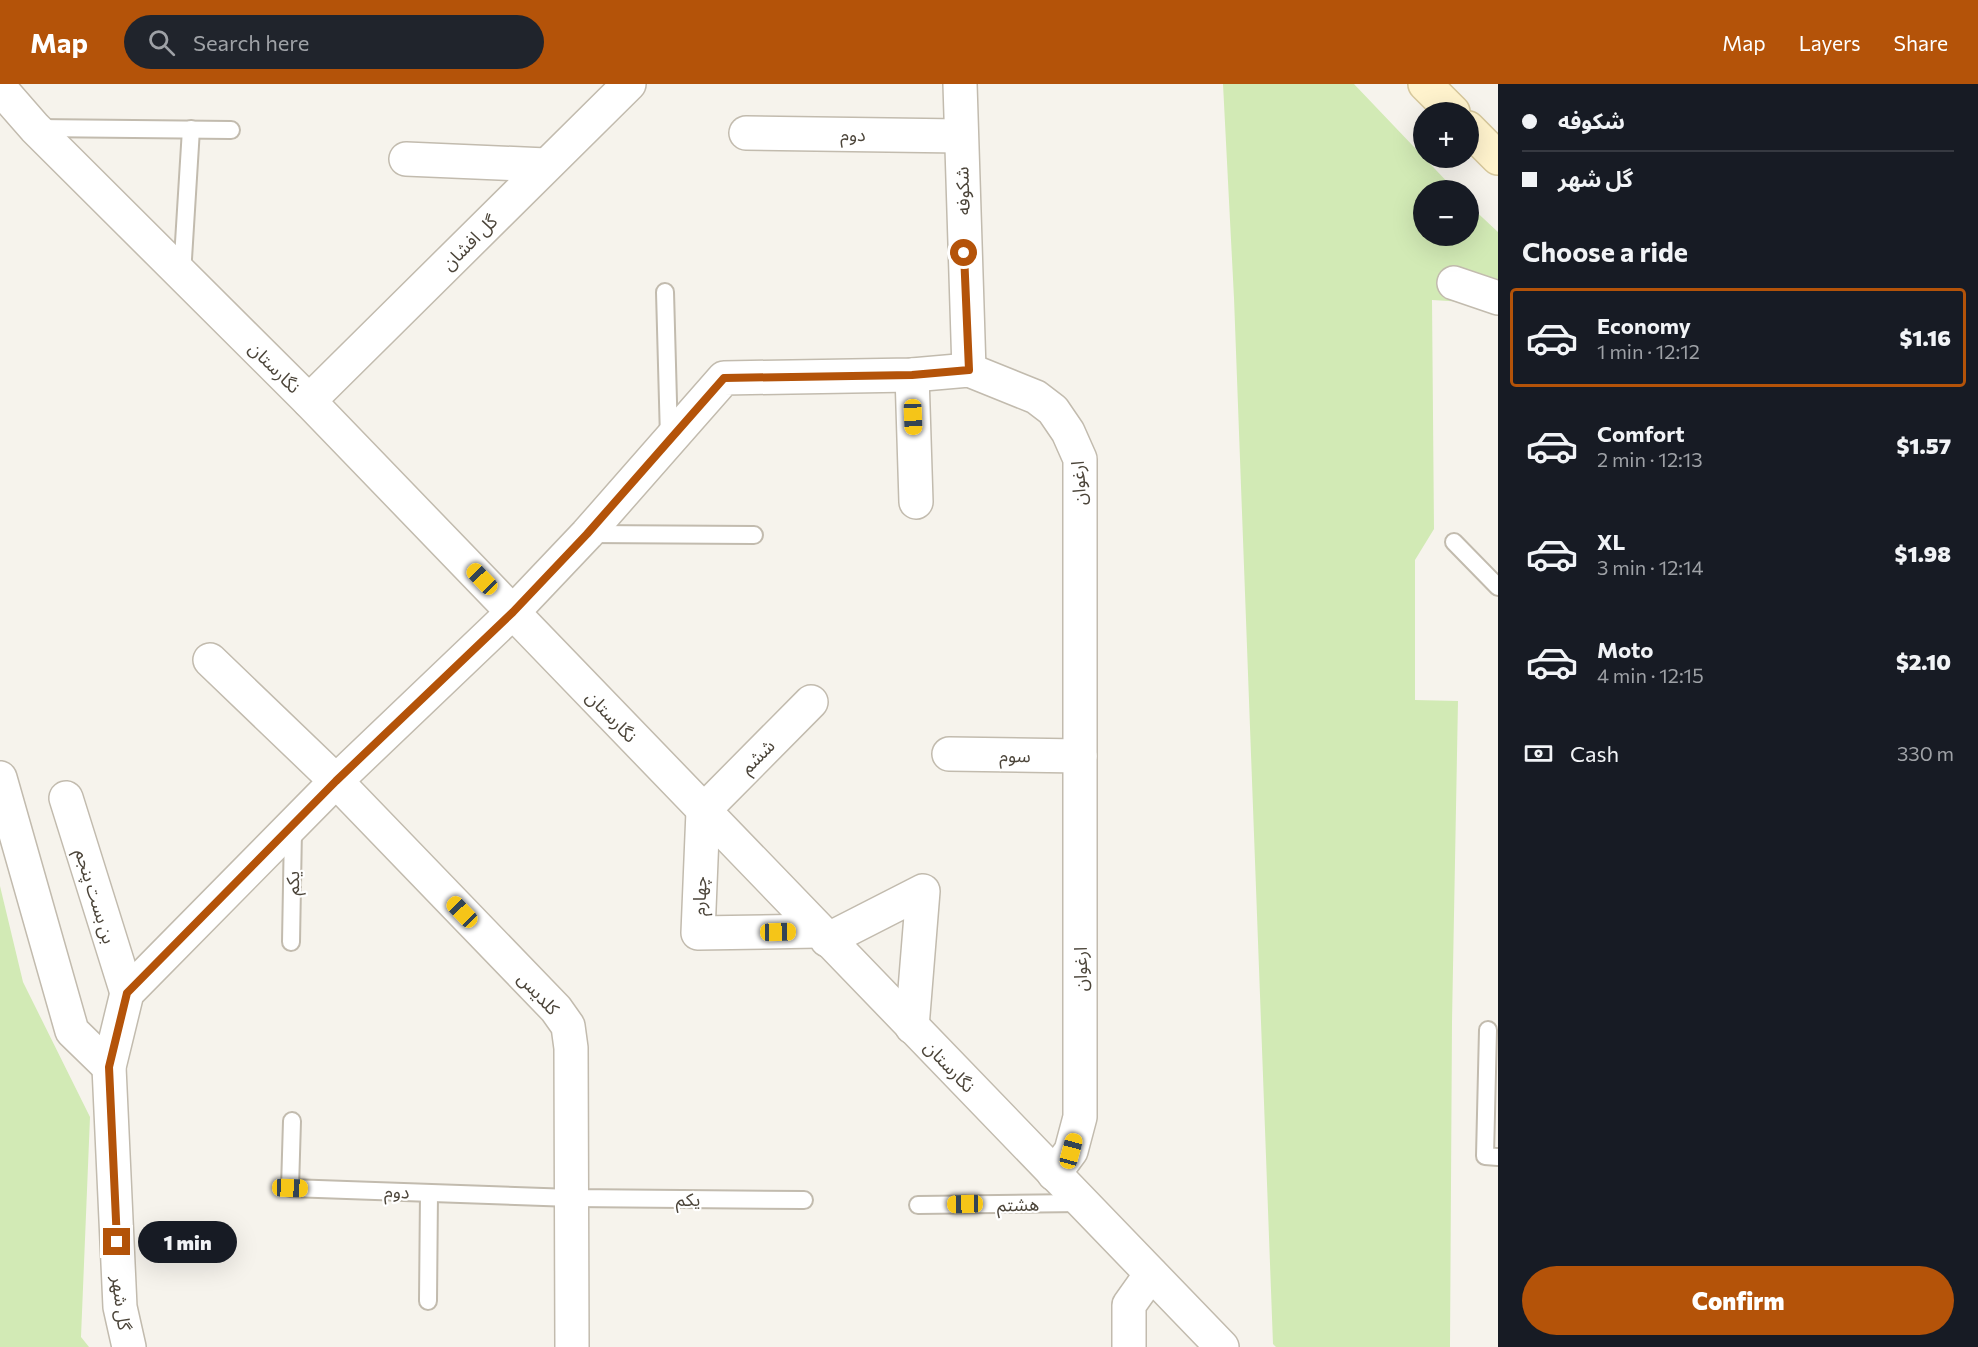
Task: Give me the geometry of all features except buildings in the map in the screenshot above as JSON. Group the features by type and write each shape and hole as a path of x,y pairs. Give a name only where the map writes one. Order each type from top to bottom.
{"main road":[{"path":"1425,84 1443,102"},
{"path":"1479,139 1498,158"}],"street":[{"name":"گل افشان","path":"309,401 628,84"},
{"name":"شکوفه","path":"960,84 969,370"},
{"name":"نگارستان","path":"0,88 35,128 309,401 702,811 1222,1347"},
{"name":"دوم","path":"746,133 960,136"},
{"path":"406,159 546,165"},
{"path":"1455,283 1498,298"},
{"name":"ارغوان","path":"336,781 513,612 587,534 724,378 912,375 969,370 1036,396 1053,410 1068,432 1080,459 1080,1117 1071,1151 1054,1174"},
{"path":"912,375 916,502"},
{"name":"کلدیس","path":"210,660 336,781 548,1001 568,1026 572,1048 572,1347"},
{"name":"ششم","path":"702,811 812,702"},
{"name":"سوم","path":"949,754 1080,756"},
{"path":"0,778 72,1031 109,1067"},
{"name":"گل شهر","path":"129,1347 120,1307 109,1067 127,993 336,781"},
{"name":"بن بست پنجم","path":"66,798 127,993"},
{"name":"چهارم","path":"702,811 698,933 823,935"},
{"path":"823,935 922,891 912,1027"},
{"path":"1128,1347 1129,1305 1151,1274"}],"lane":[{"path":"35,128 231,130"},
{"path":"183,275 191,129"},
{"path":"665,292 669,440"},
{"path":"587,534 754,535"},
{"path":"1454,542 1498,587"},
{"name":"یکم","path":"291,942 293,824"},
{"path":"1488,1030 1485,1156 1498,1157"},
{"name":"دوم","path":"292,1121 290,1188 572,1198"},
{"path":"428,1301 429,1193"},
{"name":"یکم","path":"572,1198 804,1200"},
{"name":"هشتم","path":"918,1205 1082,1203"}],"green space":[{"path":"1223,84 1354,84 1413,146 1413,168 1434,168 1445,180 1413,180 1413,246 1479,246 1479,214 1498,232 1498,304 1432,300 1434,529 1415,560 1415,700 1458,701 1452,1022 1450,1347 1276,1347 1273,1344 1234,298"},
{"path":"0,886 23,982 90,1117 81,1337 89,1347 0,1347"}],"route":[{"path":"117,1242 109,1067 127,993 336,781 513,612 587,534 724,378 912,375 969,370 964,253"}]}
